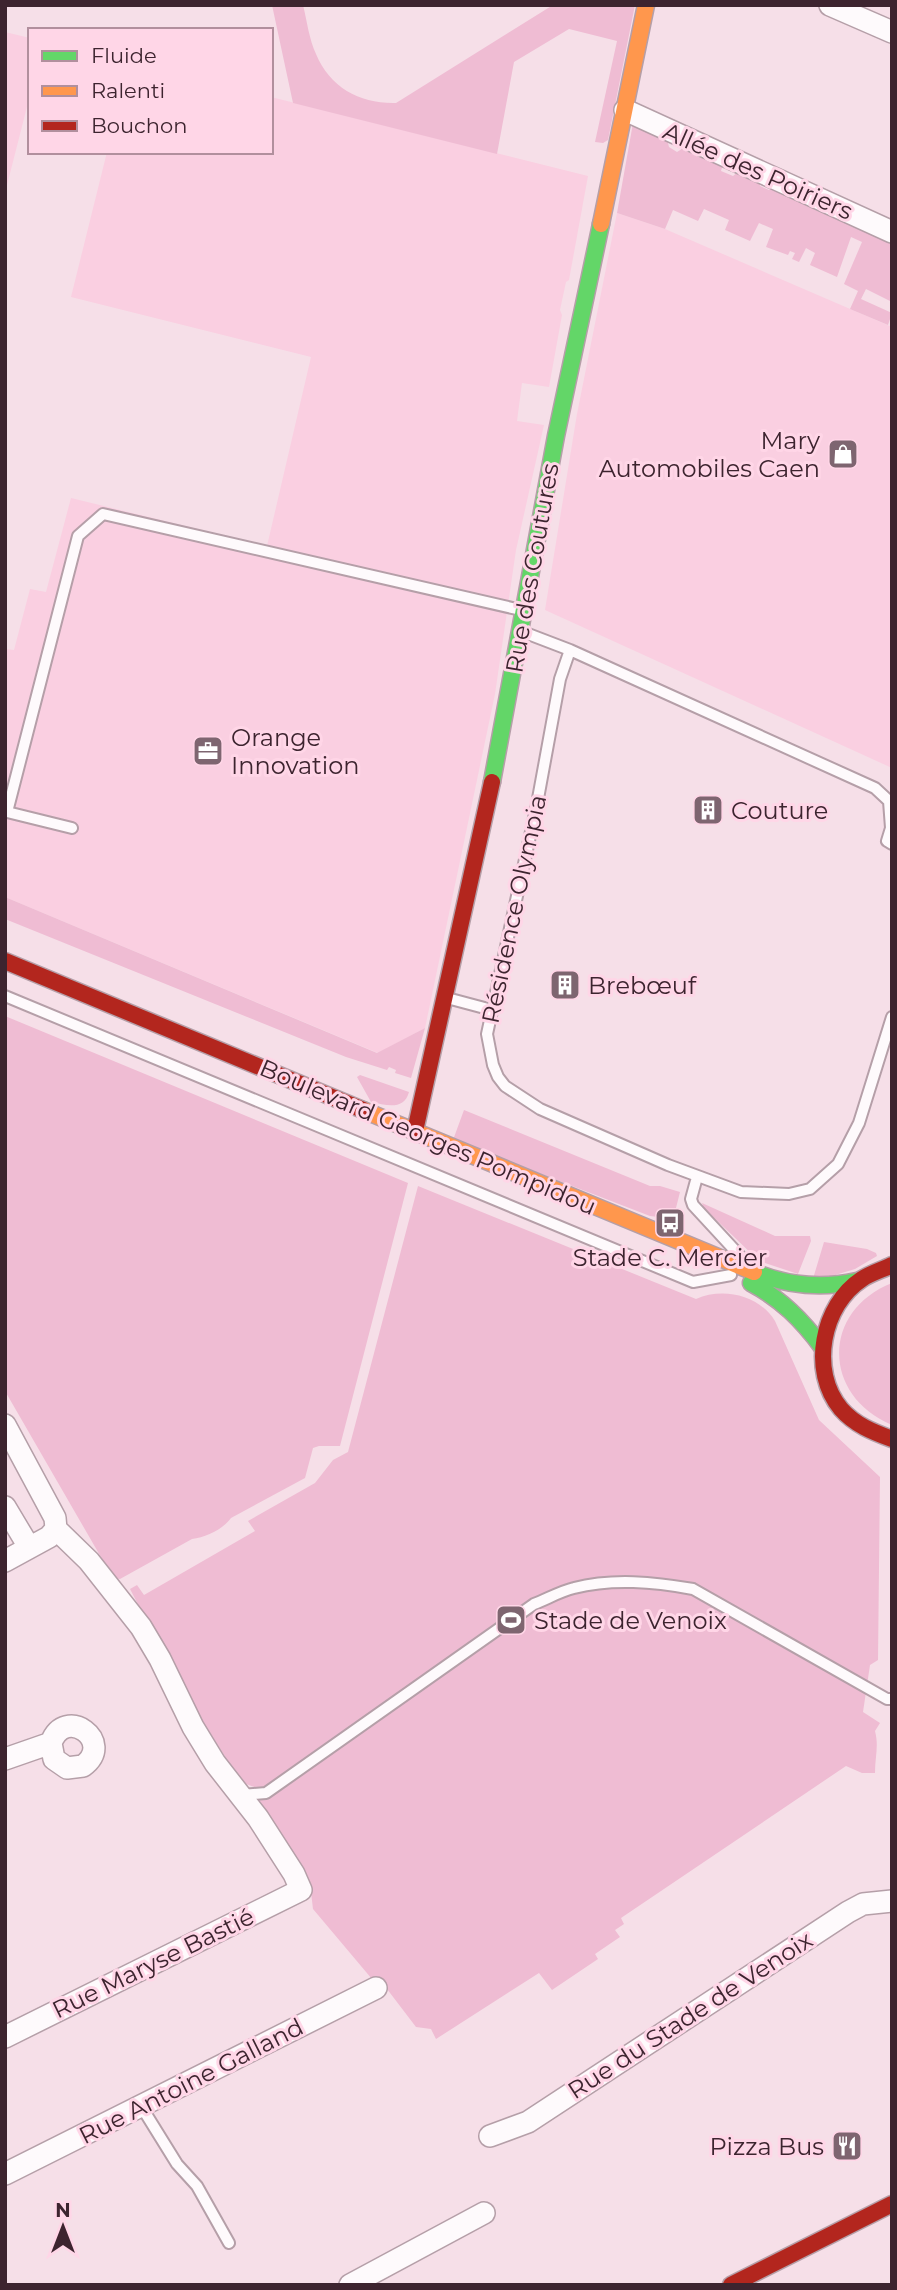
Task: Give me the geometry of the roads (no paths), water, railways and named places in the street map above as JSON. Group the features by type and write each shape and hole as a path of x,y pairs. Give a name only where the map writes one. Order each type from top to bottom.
{"street":[{"name":"Rue des Coutures","path":"409,1146 445,998 494,774 558,425 646,5"},
{"path":"830,5 892,32"},
{"name":"Allée des Poiriers","path":"625,110 892,232"},
{"name":"Boulevard Georges Pompidou","path":"5,961 409,1146 776,1281 799,1286 827,1287 857,1281"},
{"name":"Boulevard Georges Pompidou","path":"5,976 409,1146 731,1275 766,1291 789,1307 822,1347"},
{"path":"890,1446 846,1413 831,1390 825,1374 822,1347 827,1322 837,1302 857,1281 892,1265"},
{"path":"5,1424 55,1518 56,1529 89,1561 141,1627 193,1727 215,1763 242,1795"},
{"path":"5,1507 29,1547"},
{"path":"5,1561 49,1537 56,1529"},
{"path":"5,1759 51,1743"},
{"name":"Rue Maryse Bastié","path":"5,2037 301,1890 294,1874 242,1795"},
{"name":"Rue du Stade de Venoix","path":"490,2136 528,2122 848,1912 863,1904 892,1901"},
{"name":"Rue Antoine Galland","path":"5,2174 376,1988"},
{"path":"731,2285 892,2204"},
{"path":"350,2285 484,2213"}],"lane":[{"path":"72,828 6,812 78,536 103,514 524,611"},
{"path":"520,631 570,650 875,788 889,801 891,828 887,841 892,844"},
{"name":"Résidence Olympia","path":"570,650 560,679 537,804 487,1034 493,1065 505,1086 540,1109 575,1126 697,1177 741,1192 789,1194 810,1189 838,1164 859,1123 892,1017"},
{"path":"5,996 409,1146"},
{"path":"445,998 492,1010"},
{"path":"697,1177 691,1199 693,1205 705,1221 737,1251 747,1269"},
{"path":"242,1795 265,1793 534,1604 573,1588 607,1583 664,1583 693,1589 887,1699 892,1699"},
{"path":"141,2106 177,2164 197,2186 229,2243"}],"place":[{"name":"Mary Automobiles Caen","path":"843,454"},
{"name":"Orange Innovation","path":"208,751"},
{"name":"Couture","path":"708,810"},
{"name":"Brebœuf","path":"565,985"},
{"name":"Stade C. Mercier","path":"670,1223"},
{"name":"Stade de Venoix","path":"511,1620"},
{"name":"Pizza Bus","path":"847,2146"}]}
